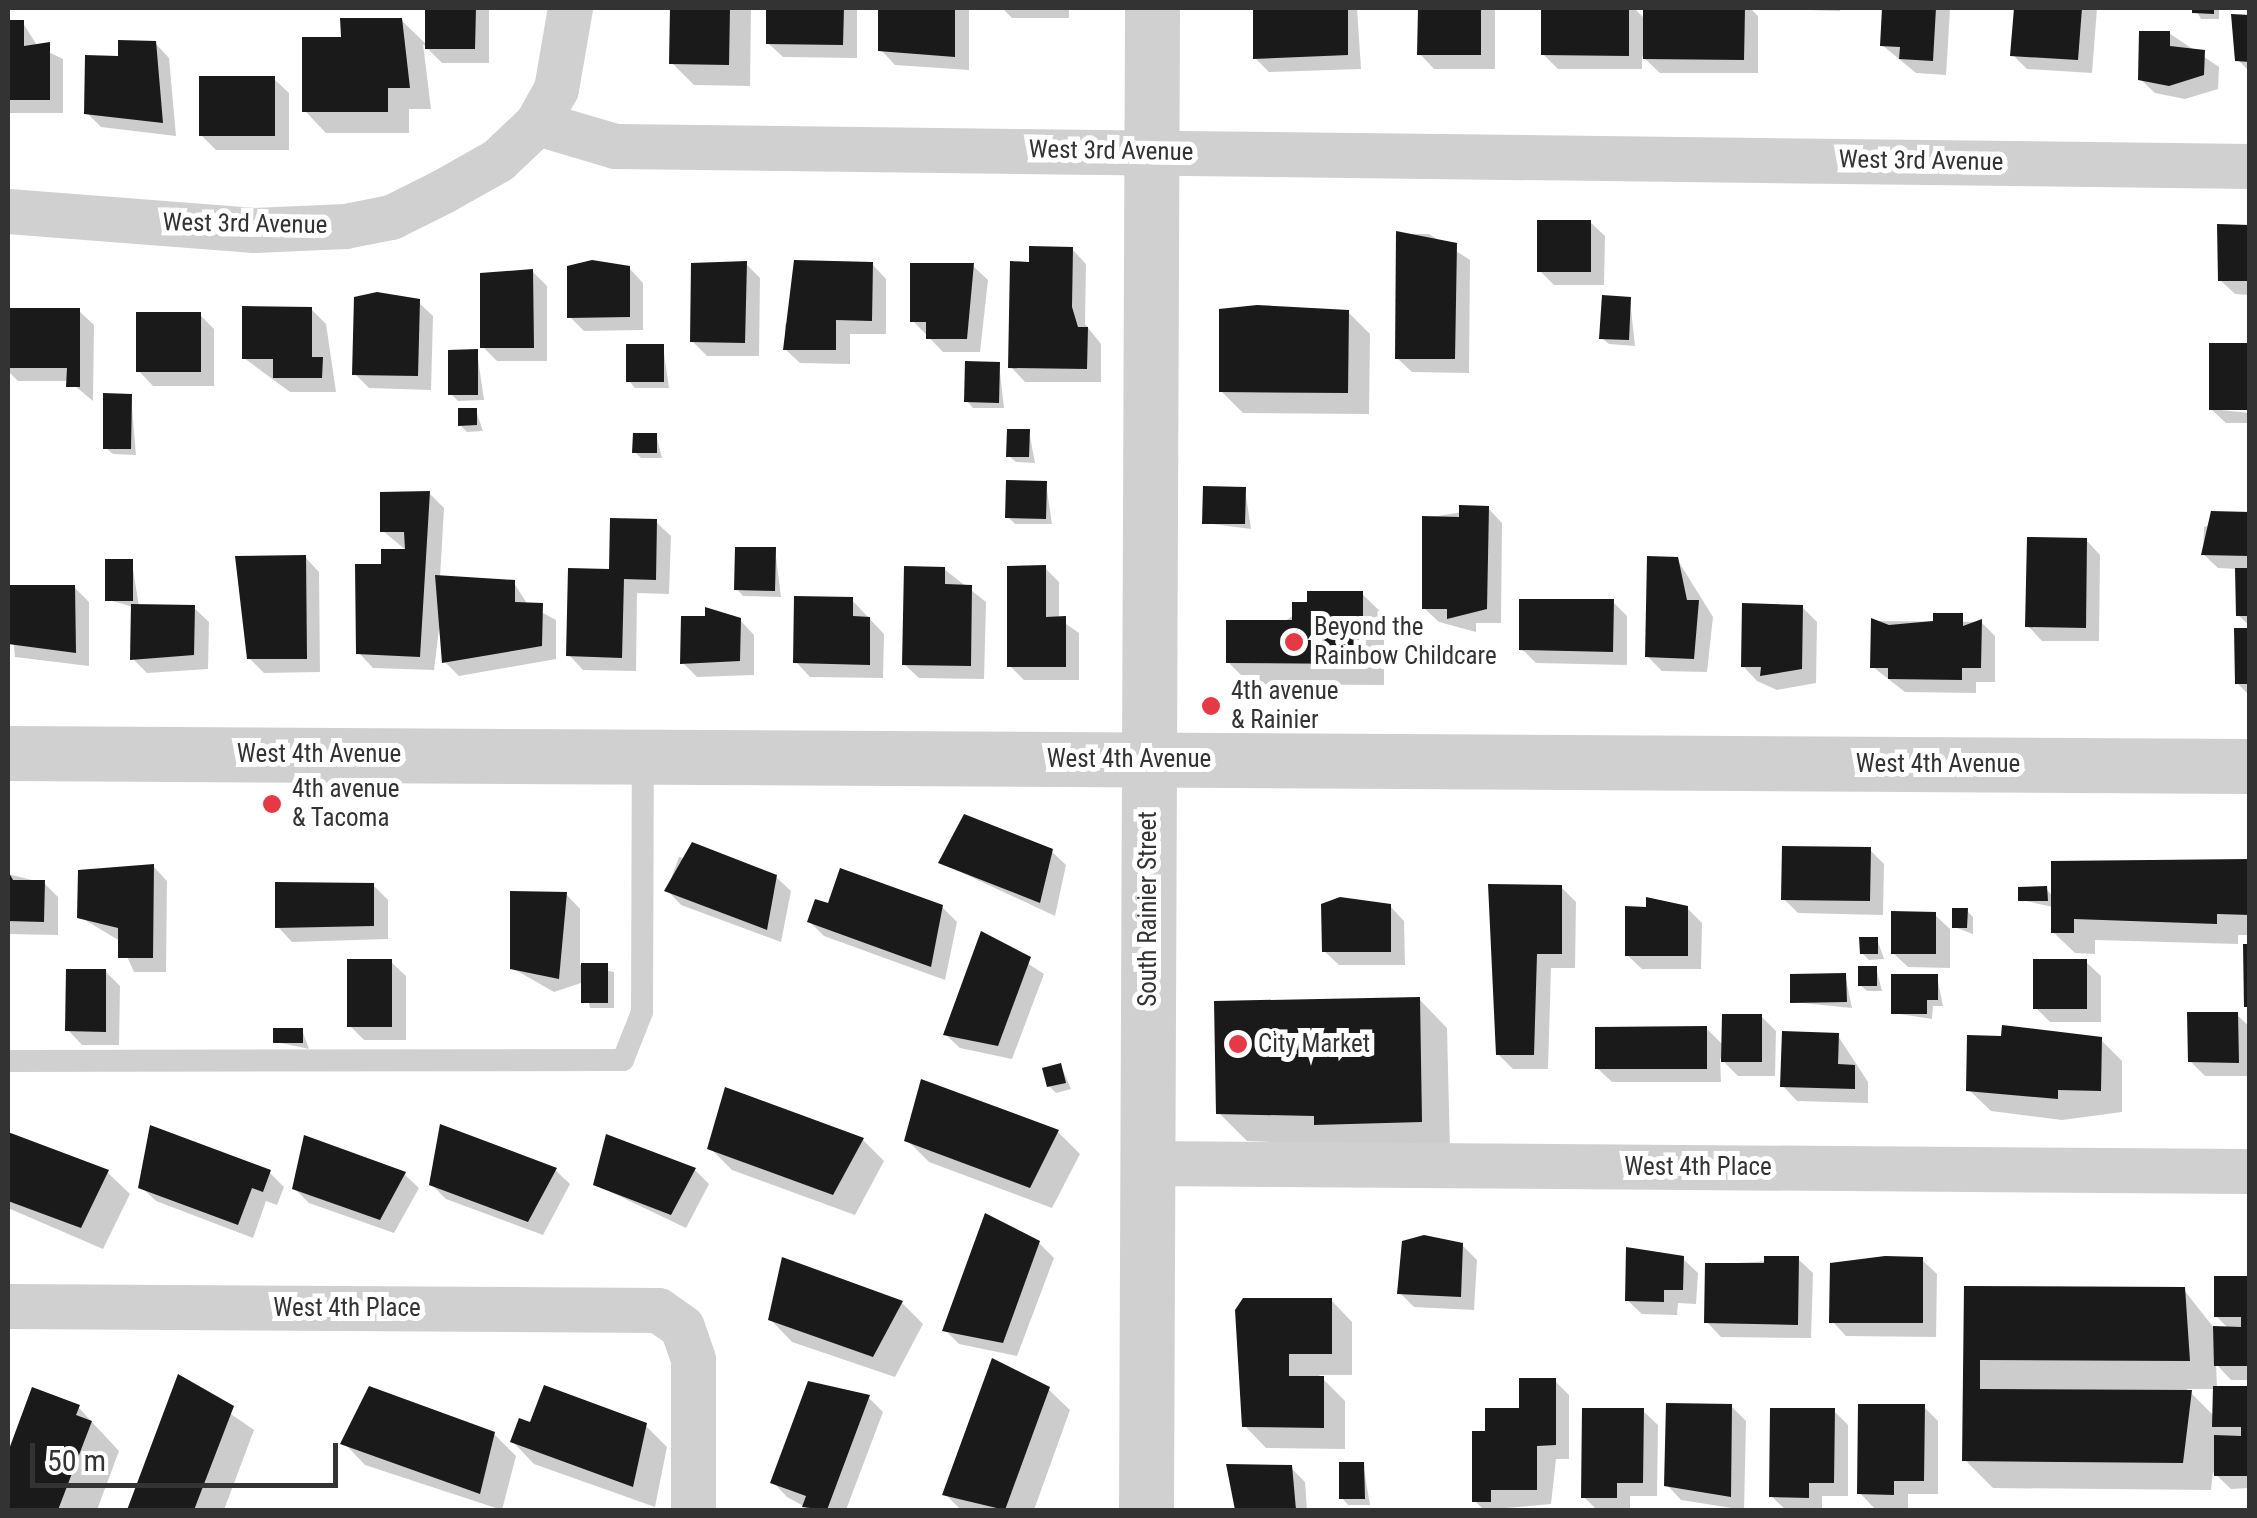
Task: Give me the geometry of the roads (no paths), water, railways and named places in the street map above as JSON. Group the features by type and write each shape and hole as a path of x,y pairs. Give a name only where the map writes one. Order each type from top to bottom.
{"street":[{"path":"537,123 556,89 570,8"},
{"name":"South Rainier Street","path":"1146,1510 1152,8"},
{"name":"West 3rd Avenue","path":"8,212 254,230 345,226 443,191 537,123 614,146 2250,166"},
{"name":"West 4th Avenue","path":"8,752 2250,766"},
{"name":"West 4th Place","path":"1148,1163 2250,1172"},
{"name":"West 4th Place","path":"8,1306 658,1310 682,1326 693,1359 692,1510"}],"lane":[{"path":"8,1061 623,1060 642,1012 644,756"}],"place":[{"name":"Beyond the Rainbow Childcare","path":"1294,642"},
{"name":"4th avenue & Rainier","path":"1211,706"},
{"name":"4th avenue & Tacoma","path":"272,804"},
{"name":"City Market","path":"1238,1044"}]}
